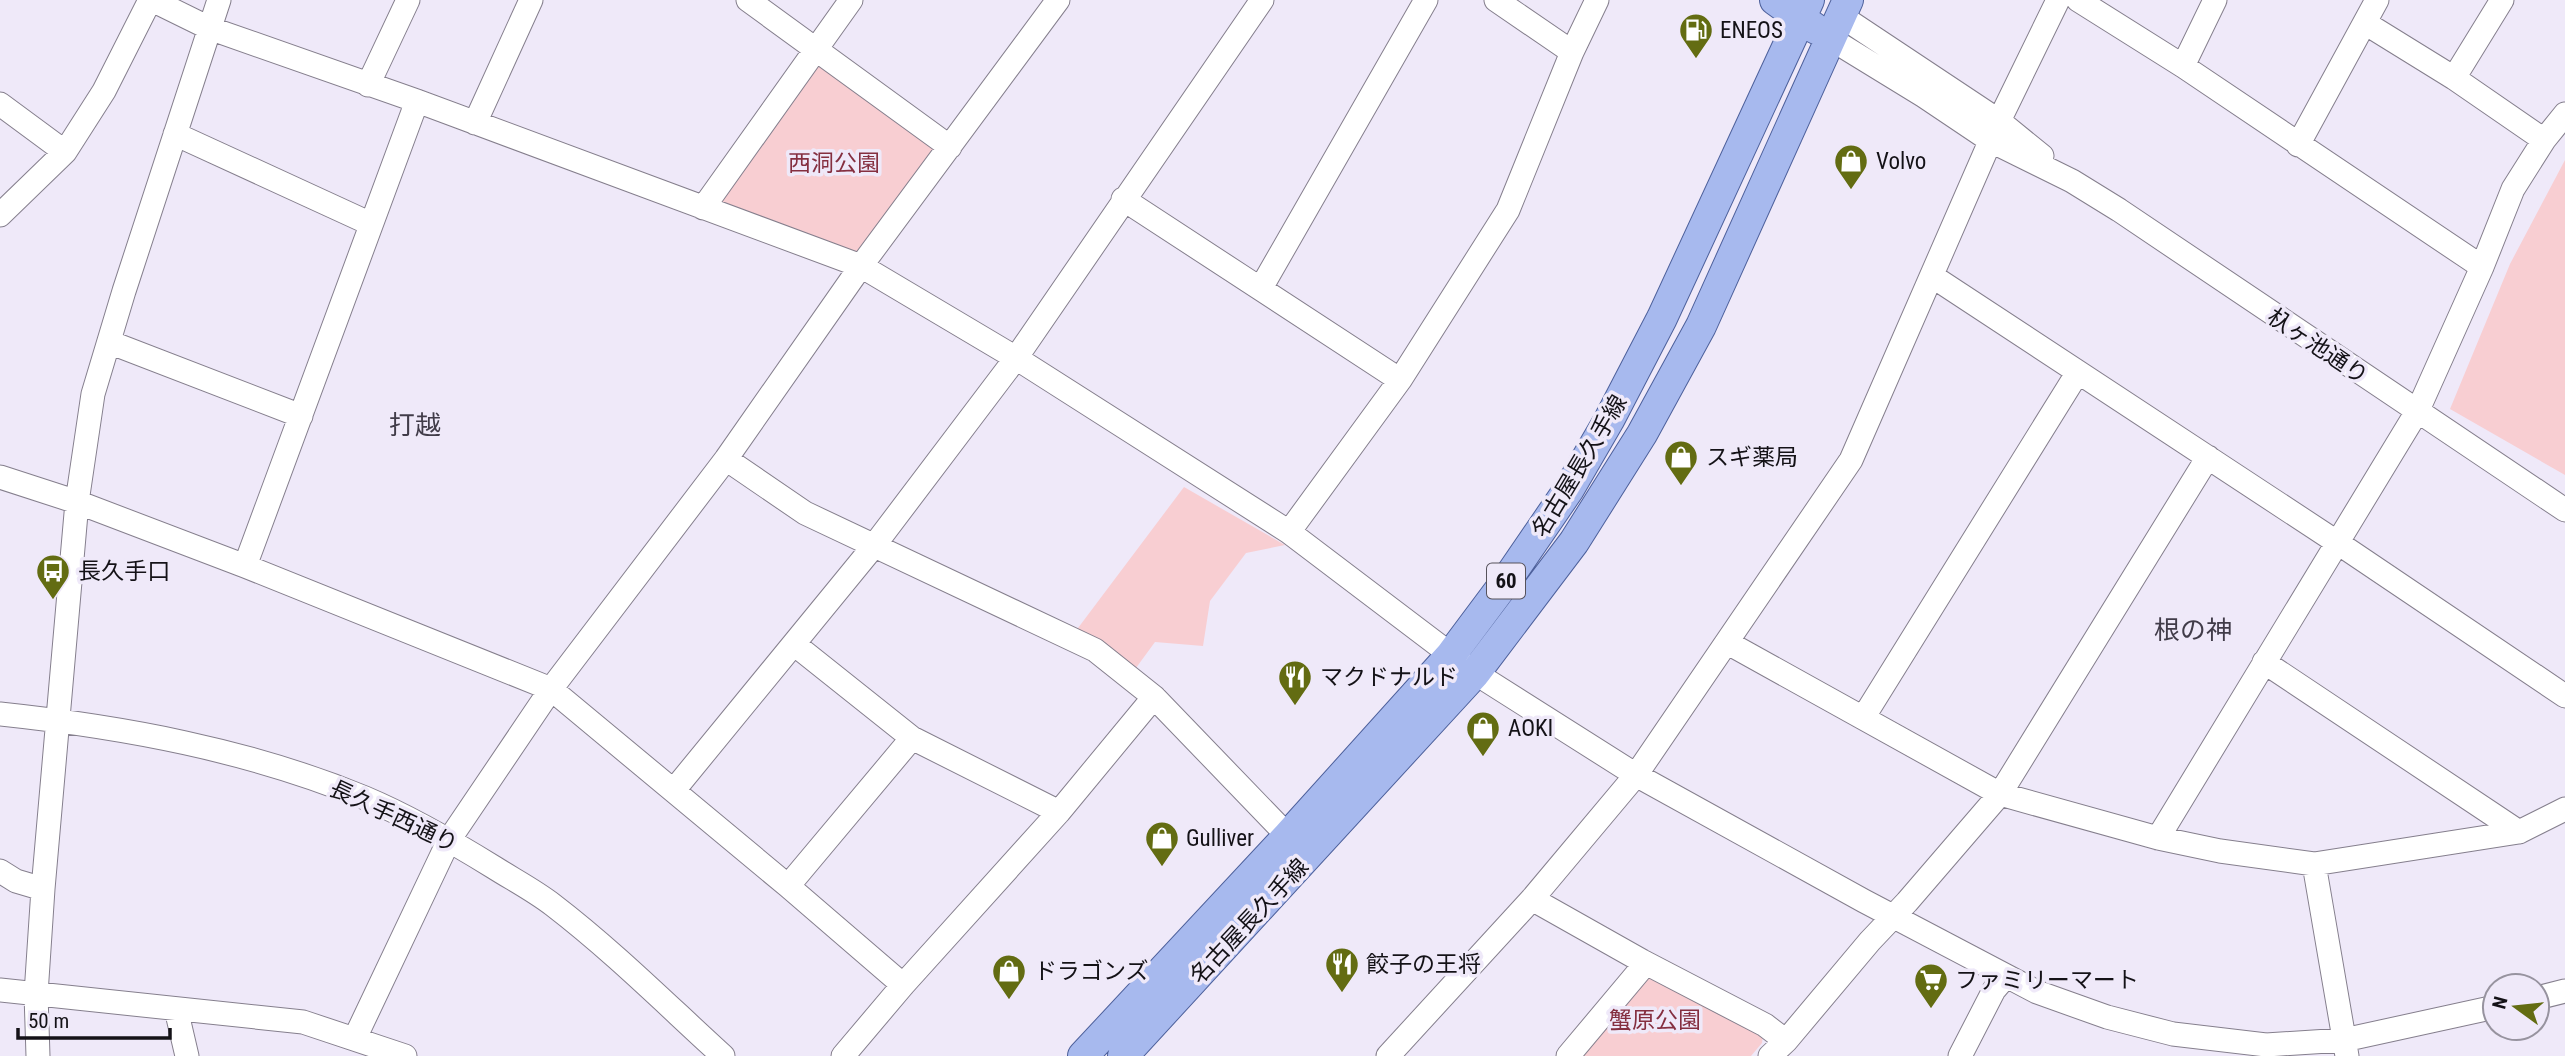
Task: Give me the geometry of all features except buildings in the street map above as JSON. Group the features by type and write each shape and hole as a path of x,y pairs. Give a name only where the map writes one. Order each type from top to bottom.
{"main road":[{"path":"1775,0 1825,12"},
{"name":"名古屋長久手線","path":"1083,1056 1288,836 1451,655 1531,544 1569,489 1609,420 1825,12"},
{"name":"名古屋長久手線","path":"1123,1056 1475,673 1574,542 1642,434 1701,326 1825,12"}],"street":[{"path":"0,215 65,152 104,91 151,0 209,28 417,101 861,267 1016,358 1289,532 1475,673 1636,775 1892,916 2060,1001 2206,1046 2345,1048 2481,1011"},
{"path":"38,1056 36,994 43,889 77,502 93,394 219,0"},
{"path":"368,85 408,0"},
{"path":"475,123 531,0"},
{"path":"748,0 950,147"},
{"path":"703,208 851,0"},
{"path":"355,1038 449,840 551,690 726,459 861,267 1058,0"},
{"path":"674,790 873,547 1016,358 1262,0"},
{"path":"1261,288 1426,0"},
{"path":"1496,0 1573,52"},
{"path":"1289,532 1400,380 1508,210 1597,0"},
{"path":"1388,1056 1532,899 1636,775 1851,460 1995,131 2058,0"},
{"path":"2078,0 2183,66 2482,267"},
{"path":"2183,66 2215,0"},
{"path":"2298,145 2377,0"},
{"path":"2454,78 2502,0"},
{"name":"杁ヶ池通り","path":"1825,12 1995,131 2565,510"},
{"path":"2365,23 2454,78 2544,141"},
{"path":"245,566 417,101"},
{"path":"0,104 65,152"},
{"path":"2158,838 2418,410 2514,189 2544,141 2565,114"},
{"path":"174,134 371,224"},
{"path":"1124,199 1400,380"},
{"path":"1932,276 2565,696"},
{"path":"109,342 301,415"},
{"path":"1863,718 2078,372"},
{"path":"1532,899 1765,1025 1778,1048 2000,794 2208,457"},
{"path":"726,459 805,513 1095,650 1154,697 1288,836"},
{"path":"0,477 77,502 245,566 551,690 674,790 903,985"},
{"path":"1728,643 2000,794 2158,838 2220,851 2314,864 2519,832 2565,809"},
{"path":"793,644 912,738 1059,812"},
{"path":"2264,662 2519,832"},
{"path":"843,1056 903,985 1059,812 1154,697"},
{"name":"長久手西通り","path":"0,714 59,720 154,737 293,772 366,799 449,840 551,904 609,952 723,1056"},
{"path":"788,886 912,738"},
{"path":"2314,864 2345,1048"},
{"path":"0,871 16,881 43,889"},
{"path":"1568,1056 1646,963"},
{"path":"1960,1056 1994,990 2006,976"},
{"path":"0,990 303,1022 405,1056"},
{"path":"176,1009 187,1056"}],"green space":[{"name":"西洞公園","path":"816,58 942,145 859,256 714,204"},
{"path":"2565,160 2565,475 2450,409 2510,264"},
{"path":"1184,487 1285,545 1246,553 1210,601 1203,646 1155,642 1133,672 1075,632"},
{"name":"蟹原公園","path":"1645,978 1658,981 1763,1035 1762,1043 1751,1056 1576,1056"}],"place":[{"name":"ENEOS","path":"1696,60"},
{"name":"Volvo","path":"1851,191"},
{"name":"スギ薬局","path":"1681,487"},
{"name":"長久手口","path":"53,601"},
{"name":"マクドナルド","path":"1295,707"},
{"name":"AOKI","path":"1483,758"},
{"name":"Gulliver","path":"1162,868"},
{"name":"餃子の王将","path":"1342,994"},
{"name":"ドラゴンズ","path":"1009,1001"},
{"name":"ファミリーマート","path":"1931,1010"}],"district":[{"name":"打越","path":"415,425"},
{"name":"根の神","path":"2193,630"}]}
